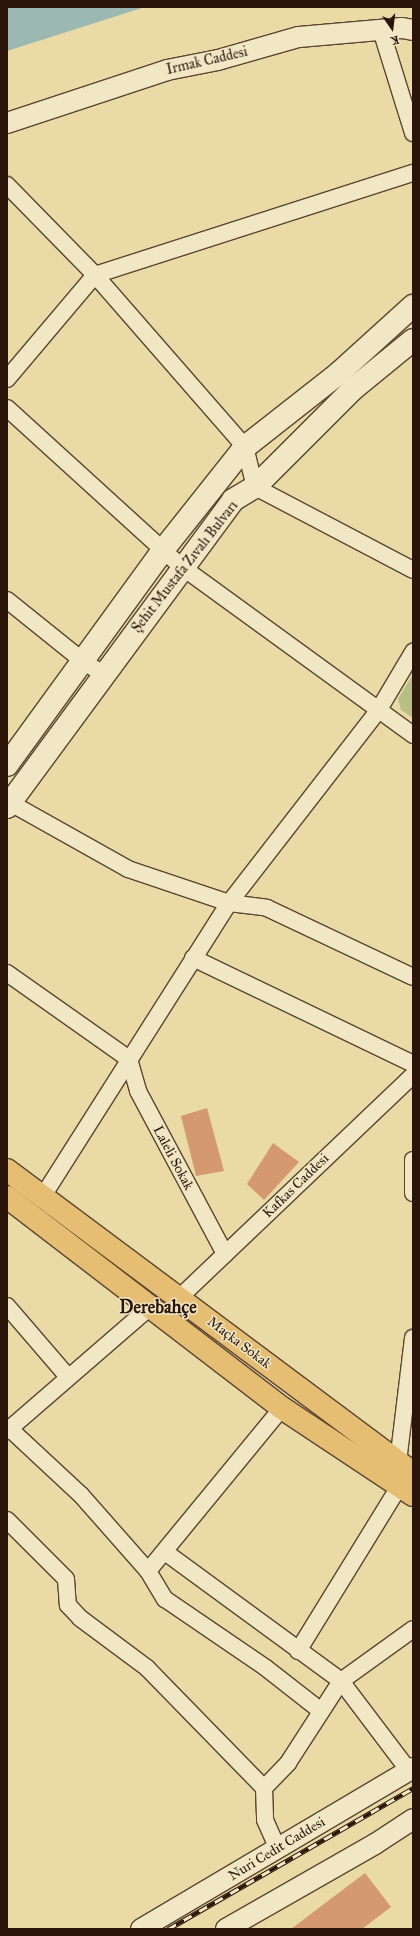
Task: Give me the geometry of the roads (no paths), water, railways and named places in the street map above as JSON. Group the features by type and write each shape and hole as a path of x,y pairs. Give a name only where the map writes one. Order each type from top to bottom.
{"main road":[{"name":"Şehit Mustafa Zıvalı Bulvarı","path":"7,765 84,662 163,550 245,446 340,373 413,306"},
{"name":"Şehit Mustafa Zıvalı Bulvarı","path":"8,804 233,500 255,487 353,389 413,340"},
{"name":"Maçka Sokak","path":"7,1170 179,1298 408,1484"},
{"name":"Maçka Sokak","path":"7,1197 282,1408 408,1484"}],"street":[{"name":"Irmak Caddesi","path":"7,123 167,70 218,60 299,37 402,28 413,30"},
{"path":"381,30 413,133"},
{"path":"7,379 95,275 413,173"},
{"path":"7,186 95,275 245,446 255,487 413,570"},
{"path":"7,408 182,567 413,735"},
{"path":"7,600 84,662 103,674"},
{"path":"43,1196 229,902 378,711 413,652"},
{"path":"8,804 128,869 229,902 267,908 413,977"},
{"path":"194,958 413,1064"},
{"path":"7,973 129,1059"},
{"name":"Laleli Sokak","path":"129,1059 138,1091 224,1254"},
{"name":"Kafkas Caddesi","path":"179,1298 413,1075"},
{"path":"413,1160 413,1193"},
{"path":"7,1306 68,1377"},
{"path":"150,1307 8,1430 81,1495 148,1571 165,1599 266,1668 321,1711"},
{"path":"298,1651 408,1484 413,1338"},
{"path":"148,1571 282,1408"},
{"path":"7,1520 66,1579 68,1605 80,1618 147,1668 264,1788 265,1820 278,1849"},
{"path":"165,1552 298,1651 341,1681 411,1770"},
{"path":"264,1788 288,1763 341,1681 413,1629"},
{"name":"Nuri Cedit Caddesi","path":"142,1929 411,1770"},
{"path":"226,1929 374,1844 413,1819"}],"water":[{"path":"7,7 145,7 7,51"}],"railway":[{"path":"168,1929 413,1788"}],"district":[{"name":"Derebahçe","path":"158,1307"}]}
